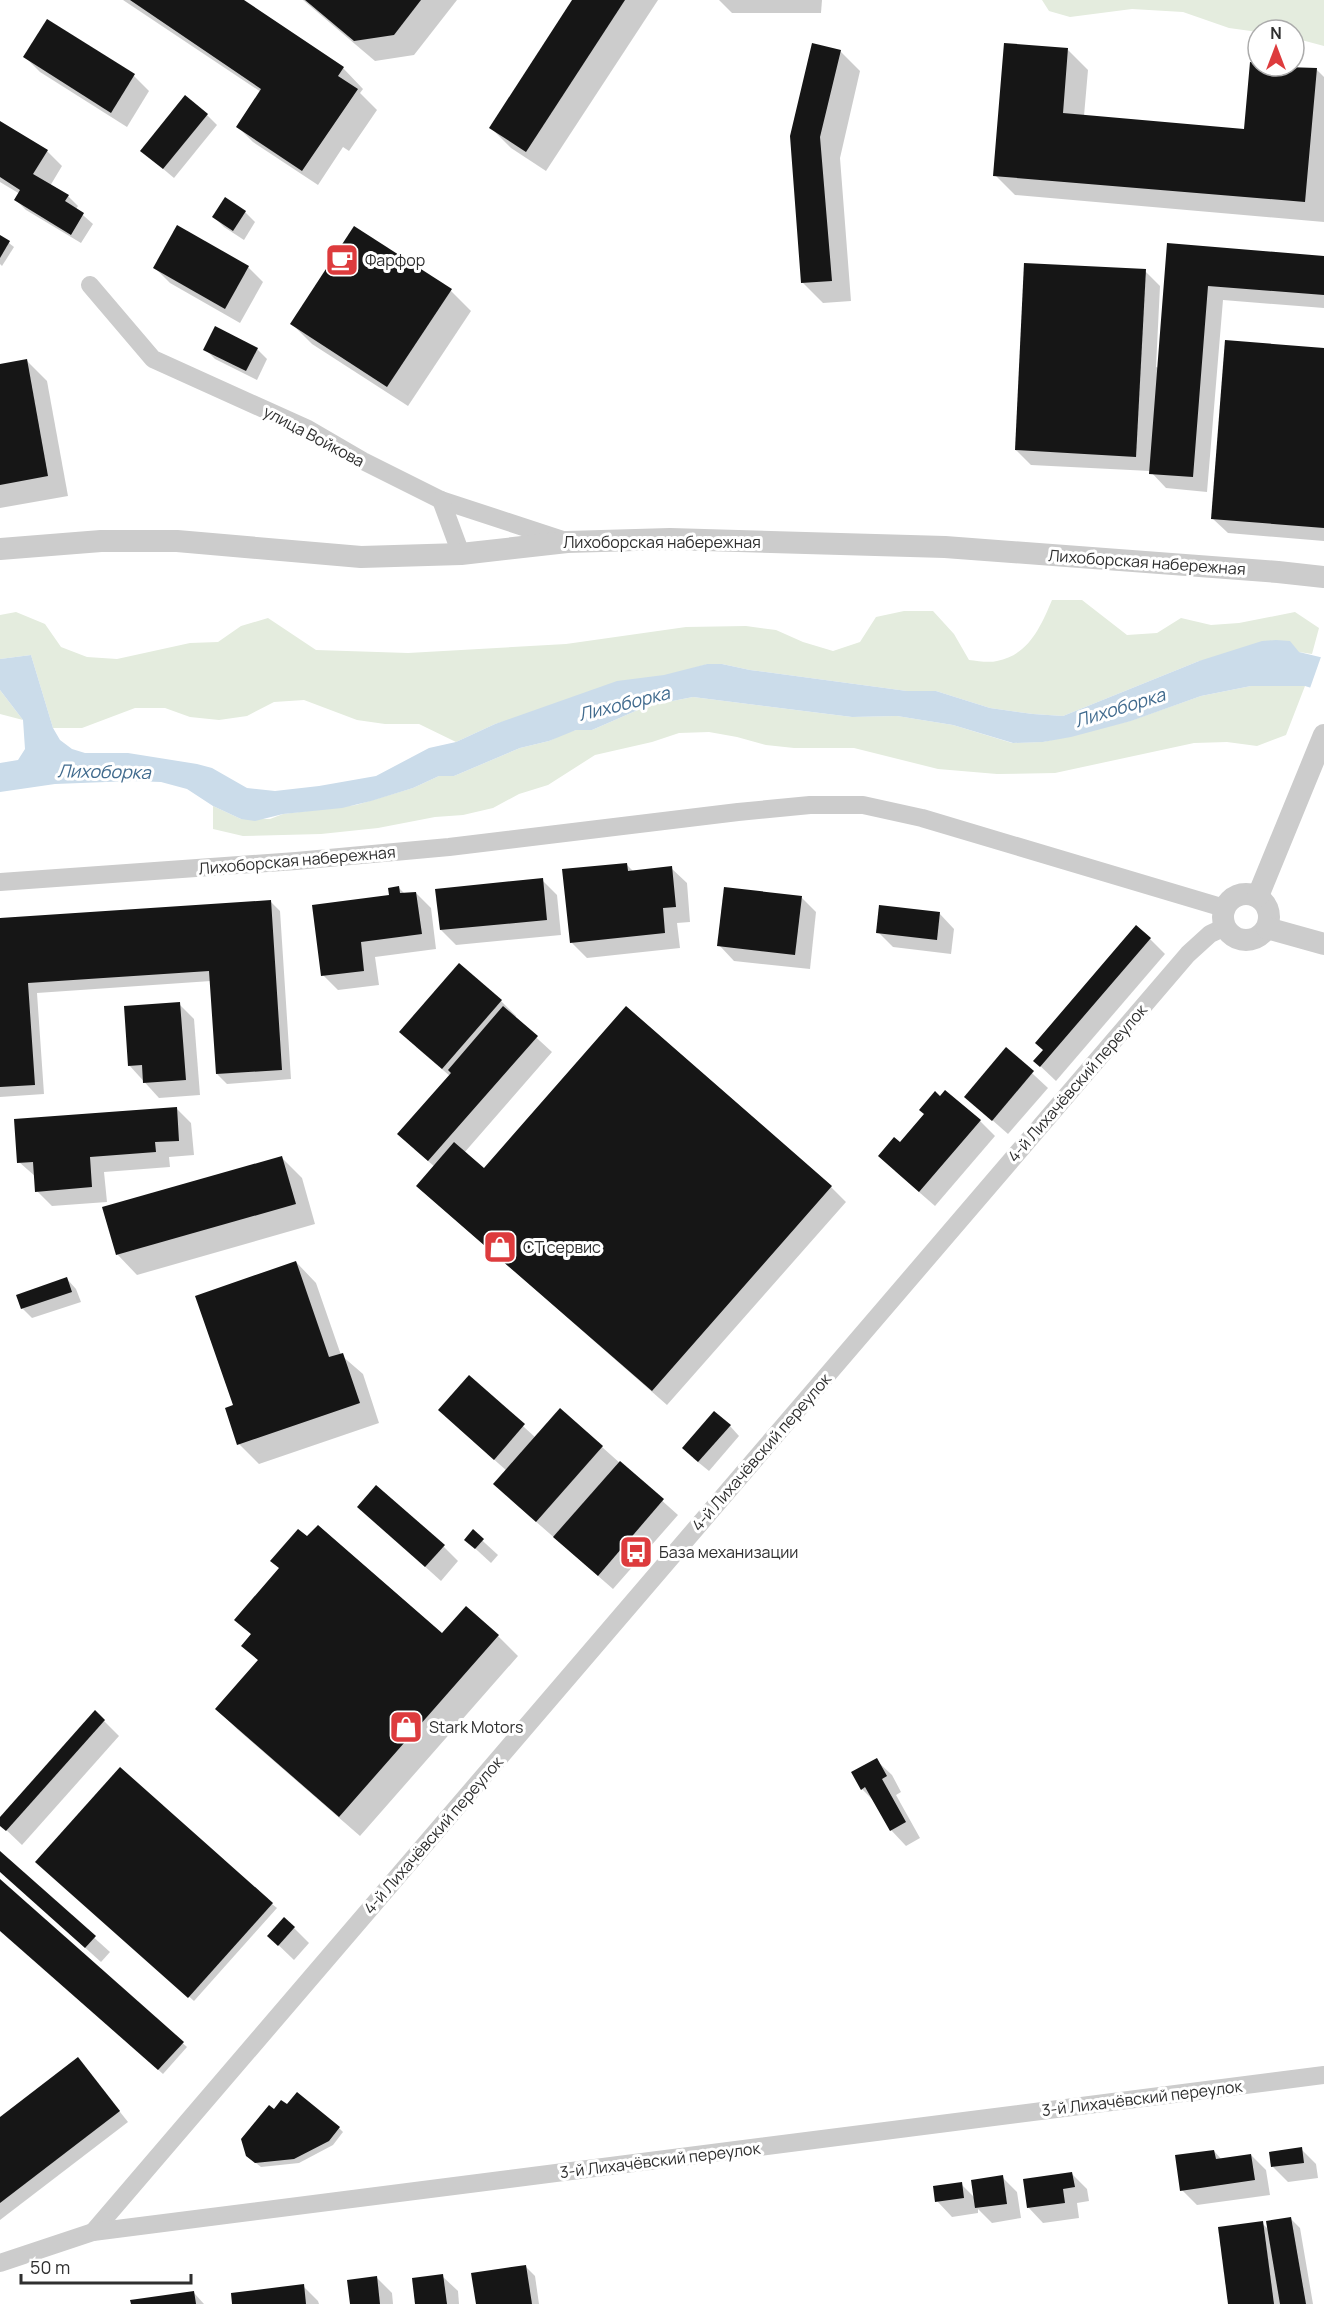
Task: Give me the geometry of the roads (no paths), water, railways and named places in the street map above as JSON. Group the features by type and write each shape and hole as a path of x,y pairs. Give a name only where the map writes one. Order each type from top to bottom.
{"street":[{"name":"улица Войкова","path":"90,285 153,359 308,429 363,461 441,500 567,542"},
{"path":"441,500 461,554"},
{"name":"Лихоборская набережная","path":"0,549 101,541 177,541 361,557 461,554 567,542 670,539 945,547 1324,577"},
{"path":"1258,896 1324,735"},
{"name":"Лихоборская набережная","path":"0,882 296,861 448,847 738,812 810,805 863,805 922,818 1225,917 1230,934 1245,941 1254,939 1267,928"},
{"path":"1225,917 1235,896 1250,894 1258,896 1269,910 1270,920 1267,928 1324,944"},
{"name":"4-й Лихачёвский переулок","path":"93,2232 1188,954 1225,917"},
{"name":"3-й Лихачёвский переулок","path":"0,2263 93,2232 1324,2075"}],"water":[{"name":"Лихоборка","path":"1262,641 1290,641 1299,652 1324,658 1324,692 1305,686 1251,686 1201,696 1131,721 1043,742 1013,743 953,725 897,716 852,717 693,697 647,706 592,730 576,730 549,741 520,748 454,776 439,776 413,788 371,801 342,808 283,814 255,821 241,819 213,806 187,789 161,782 55,784 0,792 0,763 18,760 25,749 23,720 0,690 0,659 31,655 53,728 60,740 72,749 85,753 128,753 197,764 212,768 247,788 275,791 376,776 429,748 456,742 495,724 617,681 664,675 707,664 722,664 750,670 907,691 936,691 990,708 1063,716 1199,661"}],"place":[{"name":"Фарфор","path":"342,260"},
{"name":"СТ сервис","path":"500,1247"},
{"name":"База механизации","path":"636,1552"},
{"name":"Stark Motors","path":"406,1727"}]}
